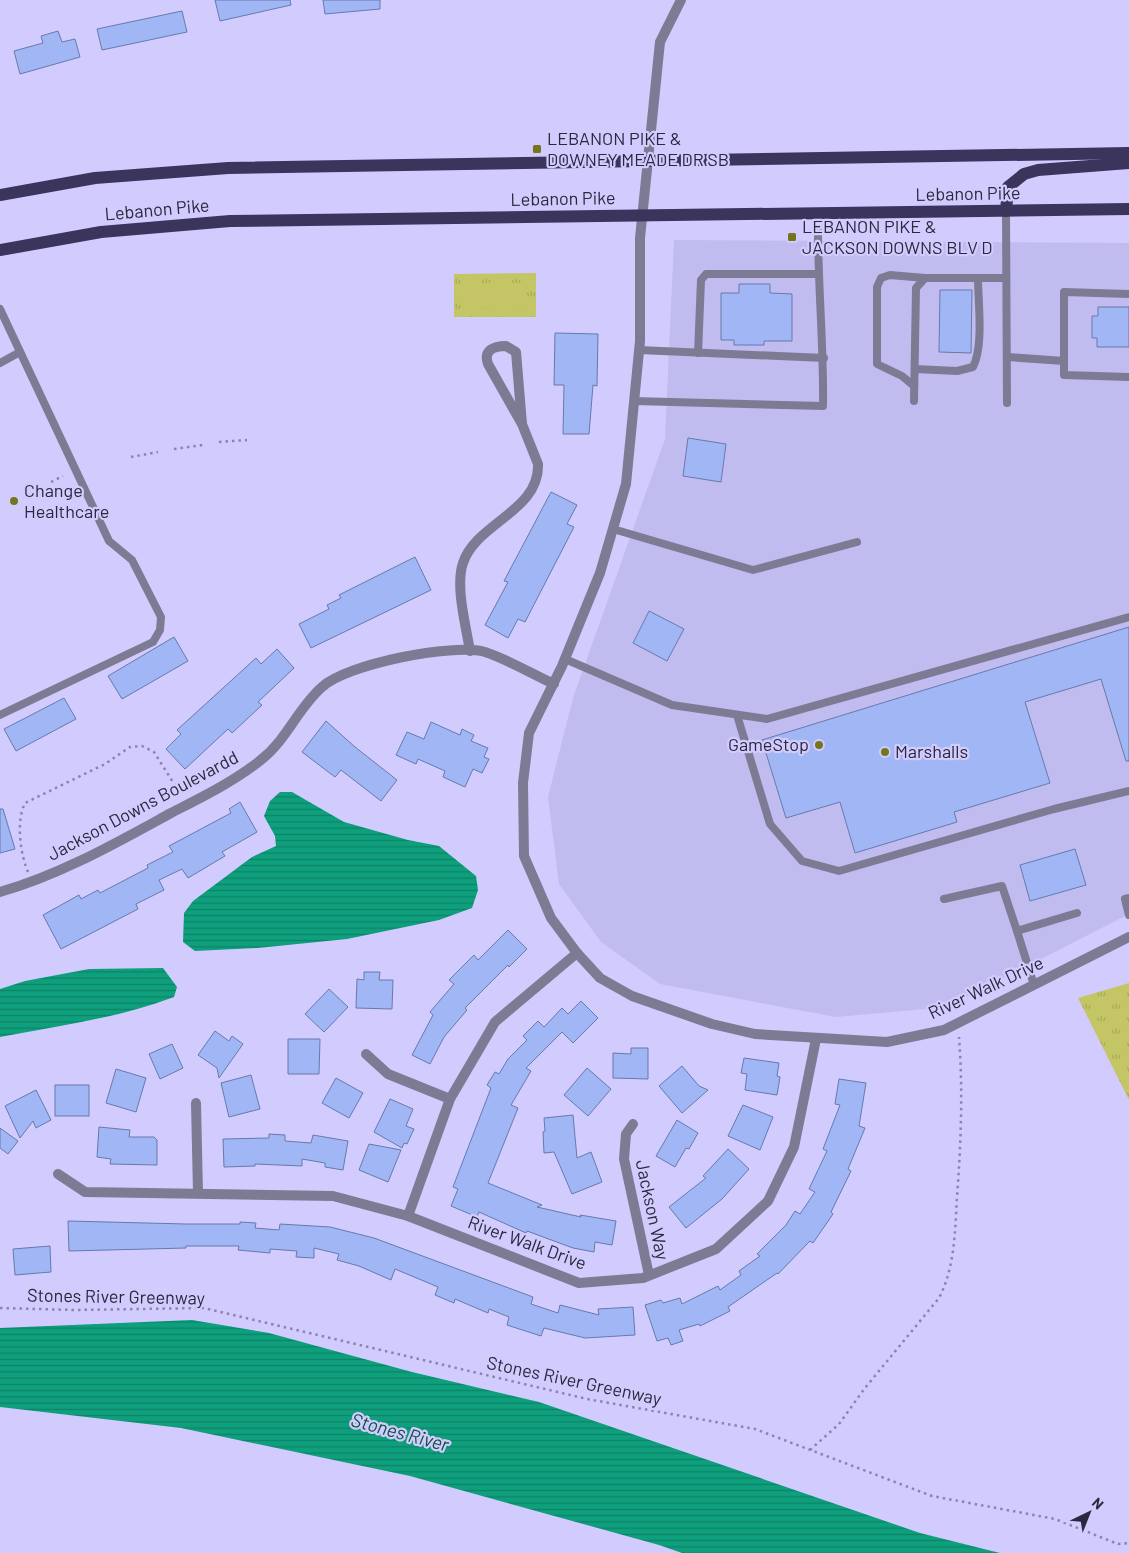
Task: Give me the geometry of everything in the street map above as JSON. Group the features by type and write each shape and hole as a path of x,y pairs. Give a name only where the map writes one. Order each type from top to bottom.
{"main road":[{"name":"Lebanon Pike","path":"0,195 96,178 228,168 1129,153"},
{"path":"1006,211 1008,187 1024,174 1038,170 1129,163"},
{"name":"Lebanon Pike","path":"0,250 101,232 230,221 1129,209"}],"street":[{"path":"681,0 660,42 642,216 639,350 626,484 600,573 554,684 529,732 523,783 524,856 551,918 577,953 600,978 632,996 712,1024 755,1034 816,1039"},
{"path":"470,650 462,588 463,563 470,549 526,498 537,478 538,464 522,424 488,364 486,358 488,351 492,348 506,346 516,352 522,424"},
{"name":"Jackson Downs Boulevardd","path":"0,892 32,882 77,862 186,805 262,760 279,742 303,707 329,681 352,672 408,656 443,649 470,650 485,652 554,684"},
{"name":"River Walk Drive","path":"198,1193 333,1196 408,1216 580,1283 643,1278 716,1249 768,1201 794,1147 816,1039 887,1042 944,1030 1129,936"},
{"path":"408,1216 450,1099 495,1022 577,953"},
{"path":"366,1054 388,1074 450,1099"},
{"path":"58,1174 86,1192 198,1193 196,1104"},
{"name":"Jackson Way","path":"634,1124 626,1134 624,1159 649,1275"}],"lane":[{"path":"1006,211 1008,403"},
{"path":"634,401 823,406 824,358 818,274 818,213"},
{"path":"698,352 702,280 706,274 818,274"},
{"path":"914,386 902,376 877,364 878,287 882,278 890,275 925,278 1006,278"},
{"path":"914,401 916,288 925,278"},
{"path":"915,369 957,371 973,367 977,360 978,346 978,278"},
{"path":"1129,294 1064,292 1064,375 1129,378"},
{"path":"0,309 109,541 132,560 161,617 160,630 153,642 0,715"},
{"path":"639,350 824,358"},
{"path":"0,362 20,352"},
{"path":"1007,357 1064,361"},
{"path":"612,529 752,570 857,542"},
{"path":"565,659 672,705 767,719 1129,617"},
{"path":"737,715 770,824 802,860 839,871 1054,809 1129,791"},
{"path":"944,899 1002,886 1034,985"},
{"path":"1129,898 1125,899 1129,915"},
{"path":"1017,931 1077,913"}],"path":[{"path":"219,442 247,440"},
{"path":"174,449 203,445"},
{"path":"131,458 158,452"},
{"path":"51,482 64,476"},
{"path":"32,882 24,864 21,845 19,821 24,803 105,764 130,747 142,746 154,752 186,805"},
{"path":"810,1450 839,1424 865,1388 940,1298 947,1282 954,1246 960,1158 963,1080 958,1023"},
{"name":"Stones River Greenway","path":"0,1308 74,1310 204,1308 587,1399 755,1429 932,1496 1055,1519 1118,1544 1129,1543"}],"shaded area":[{"path":"674,240 1129,243 1129,914 947,1007 836,1017 660,984 601,942 559,884 548,797 573,698 665,439"}],"green space":[{"path":"536,273 536,317 454,317 454,274"},
{"path":"467,283 520,283 520,309 466,308"},
{"path":"1129,983 1129,1100 1078,998"}],"water":[{"path":"280,792 292,792 344,822 408,840 439,846 476,876 478,890 472,908 439,920 347,939 258,948 195,951 183,942 184,913 193,901 252,857 276,846 275,836 264,816 270,801"},
{"path":"163,968 177,987 174,997 132,1011 0,1037 0,989 25,981 89,969"},
{"name":"Stones River","path":"192,1320 269,1333 412,1372 539,1402 920,1533 1000,1553 682,1553 410,1476 181,1428 0,1407 0,1328"}],"building":[{"path":"215,0 290,0 291,5 220,21"},
{"path":"323,0 380,0 380,9 325,14"},
{"path":"182,11 187,32 102,50 97,29"},
{"path":"58,31 62,42 75,39 80,57 20,74 14,51 43,43 41,36"},
{"path":"739,284 770,284 770,293 792,294 792,341 764,341 764,345 734,345 734,340 721,340 721,293 739,293"},
{"path":"940,290 972,290 971,353 939,352"},
{"path":"1098,307 1129,307 1129,347 1097,347 1097,338 1092,338 1092,316 1098,316"},
{"path":"555,333 598,334 597,386 593,385 589,434 563,434 564,385 554,385"},
{"path":"688,438 726,444 721,482 683,476"},
{"path":"551,492 577,505 567,524 574,527 525,622 518,619 508,638 485,625 508,582 504,581"},
{"path":"415,557 431,590 311,648 299,624 329,609 327,605 341,598 339,595"},
{"path":"649,611 684,629 667,661 633,643"},
{"path":"1129,627 1129,761 1126,761 1101,679 1025,702 1050,783 954,812 957,822 855,853 840,802 786,818 762,740"},
{"path":"174,637 188,661 122,699 108,676"},
{"path":"277,649 294,668 258,702 262,705 232,733 228,729 185,769 166,749 181,734 177,730 256,658 261,664"},
{"path":"64,698 76,719 16,751 4,729"},
{"path":"326,721 397,780 381,801 341,770 335,777 302,752"},
{"path":"431,722 460,735 462,729 474,735 471,741 488,748 484,757 489,759 482,773 473,769 465,787 443,777 445,771 418,759 416,764 396,755 407,732 424,739"},
{"path":"240,802 257,832 222,852 225,856 188,878 182,869 159,880 164,890 136,904 138,909 61,949 43,915 79,895 81,899 98,890 100,893 148,868 147,865 173,852 169,846 231,813 229,809"},
{"path":"0,809 3,809 15,849 0,853"},
{"path":"1075,849 1086,885 1030,901 1020,865"},
{"path":"508,930 527,949 509,967 508,965 465,1008 467,1010 444,1037 430,1064 412,1055 433,1015 430,1012 454,984 449,980 474,955 478,960"},
{"path":"364,972 380,972 379,980 393,980 392,1009 356,1008 357,979 364,980"},
{"path":"329,989 348,1007 324,1032 305,1014"},
{"path":"581,1001 598,1018 573,1043 562,1032 526,1068 531,1071 511,1105 518,1108 488,1183 542,1205 537,1207 581,1217 580,1215 616,1221 612,1245 595,1242 594,1252 573,1248 527,1231 526,1233 479,1212 477,1217 451,1206 458,1189 453,1187 491,1088 487,1085 495,1072 499,1074 508,1059 527,1040 523,1036 538,1021 544,1027 562,1008 568,1014"},
{"path":"215,1031 229,1041 232,1036 243,1044 219,1078 217,1068 198,1055"},
{"path":"288,1039 320,1039 319,1074 288,1074"},
{"path":"172,1044 183,1068 160,1079 149,1054"},
{"path":"631,1048 648,1048 648,1079 613,1078 613,1053 631,1054"},
{"path":"744,1058 779,1063 777,1076 780,1077 777,1095 745,1090 747,1074 741,1073"},
{"path":"682,1066 699,1086 708,1090 682,1113 659,1086"},
{"path":"587,1068 611,1089 588,1116 564,1095"},
{"path":"116,1069 146,1078 136,1112 106,1103"},
{"path":"251,1075 260,1109 229,1117 221,1083"},
{"path":"336,1078 363,1093 349,1118 322,1103"},
{"path":"839,1079 866,1083 859,1126 865,1128 848,1169 851,1171 831,1212 833,1214 813,1243 810,1241 778,1274 728,1307 730,1311 700,1326 699,1324 679,1330 683,1341 671,1345 668,1338 657,1341 645,1305 661,1300 663,1303 680,1298 682,1304 718,1286 720,1290 741,1275 739,1271 760,1256 757,1254 786,1225 795,1211 800,1214 815,1192 809,1189 827,1151 823,1149 840,1105 835,1104"},
{"path":"55,1085 89,1085 89,1116 55,1116"},
{"path":"36,1090 51,1120 36,1128 33,1121 20,1138 5,1106"},
{"path":"390,1099 413,1109 406,1126 414,1129 407,1144 404,1143 402,1148 374,1132"},
{"path":"743,1105 773,1117 760,1150 728,1136"},
{"path":"573,1115 577,1158 591,1152 602,1182 572,1194 554,1152 544,1153 543,1132 545,1131 544,1118"},
{"path":"677,1120 698,1133 689,1149 686,1148 675,1167 656,1156"},
{"path":"99,1127 130,1130 129,1137 154,1137 157,1140 157,1165 110,1164 111,1159 97,1157"},
{"path":"0,1128 18,1141 8,1154 0,1148"},
{"path":"269,1134 285,1135 285,1141 311,1143 313,1135 348,1141 343,1170 325,1167 325,1163 302,1159 302,1166 255,1164 255,1166 224,1167 223,1139 269,1138"},
{"path":"369,1144 401,1150 388,1182 359,1170"},
{"path":"728,1149 749,1169 722,1199 686,1228 669,1207 706,1178 703,1176"},
{"path":"68,1221 186,1224 240,1224 240,1222 256,1223 255,1228 279,1230 280,1224 330,1227 374,1238 533,1297 531,1304 558,1313 560,1305 599,1315 598,1309 633,1307 635,1335 585,1338 544,1328 541,1336 507,1325 509,1317 489,1309 488,1313 455,1299 454,1303 435,1295 438,1287 395,1269 391,1280 359,1266 337,1260 339,1254 314,1248 314,1258 296,1257 297,1251 270,1249 270,1253 238,1250 239,1246 186,1246 186,1248 69,1251"},
{"path":"50,1246 51,1272 15,1275 13,1249"}],"place":[{"name":"LEBANON PIKE & DOWNEY MEADE DR SB","path":"537,149"},
{"name":"LEBANON PIKE & JACKSON DOWNS BLV D","path":"792,237"},
{"name":"Change Healthcare","path":"14,501"},
{"name":"GameStop","path":"819,745"},
{"name":"Marshalls","path":"885,752"}]}
